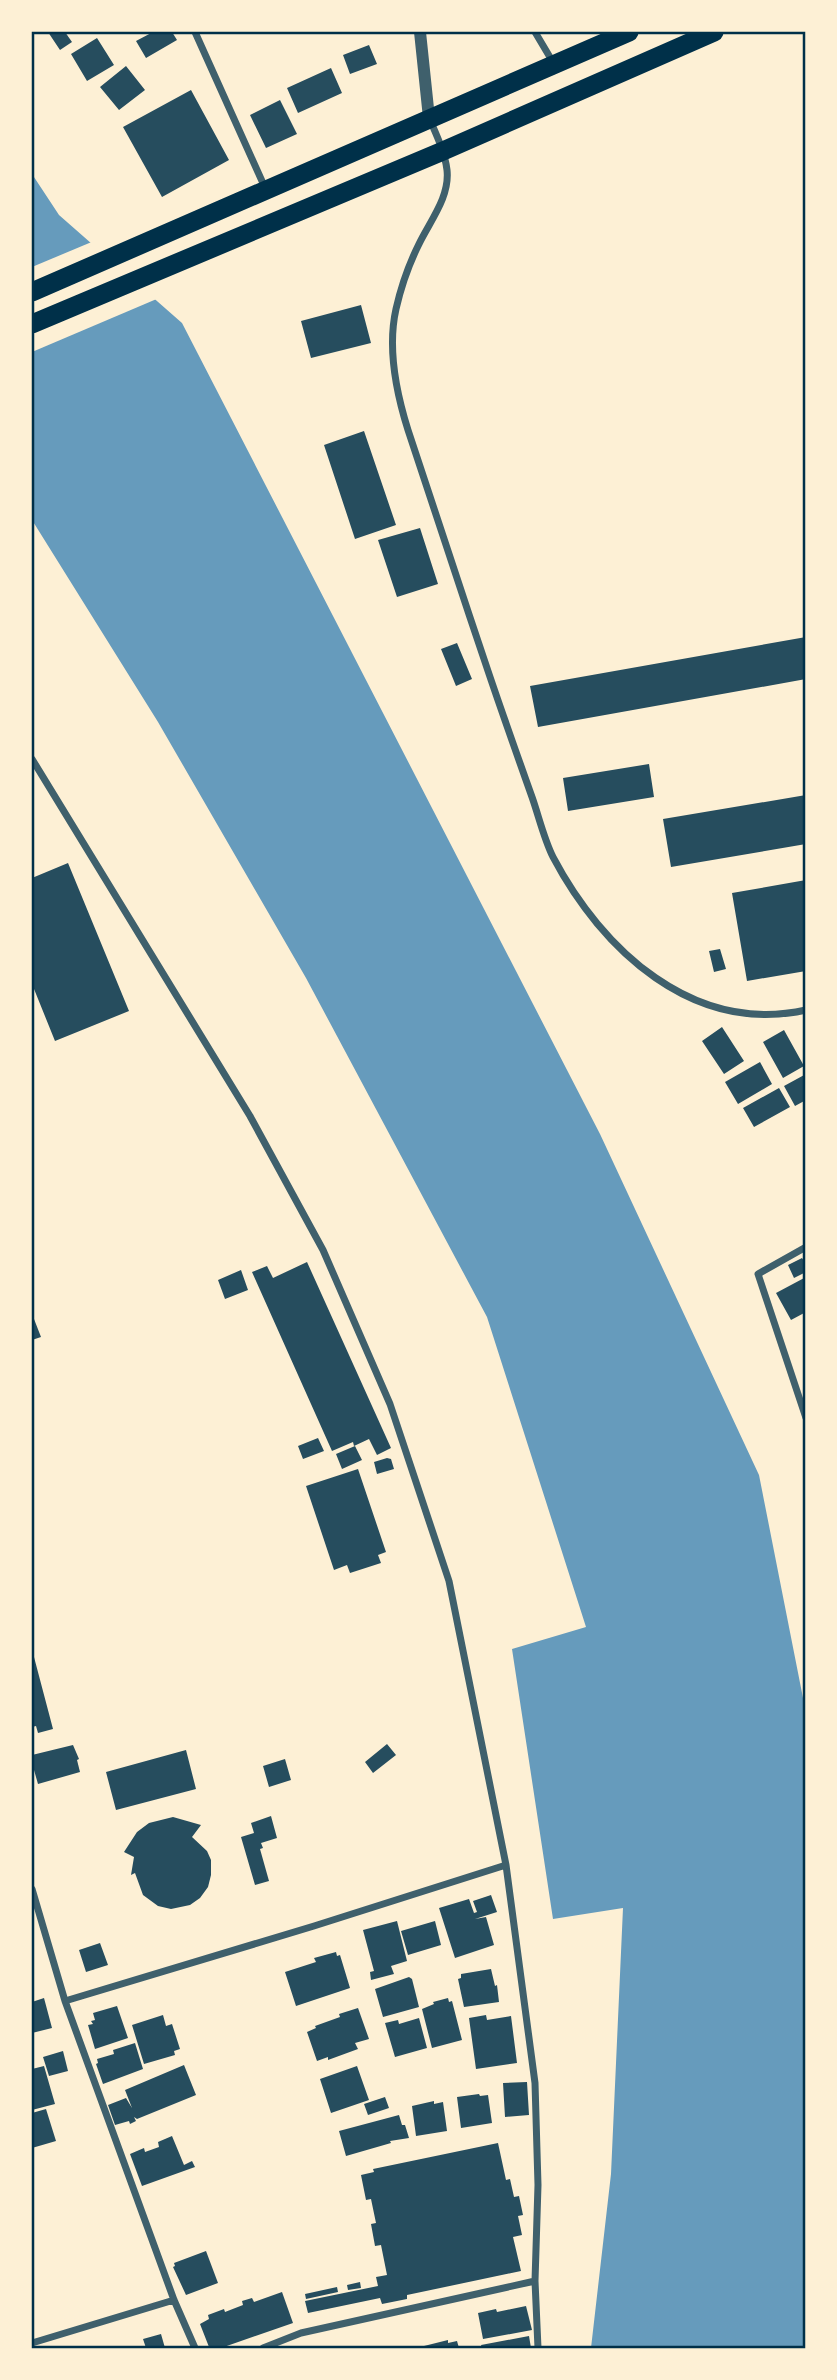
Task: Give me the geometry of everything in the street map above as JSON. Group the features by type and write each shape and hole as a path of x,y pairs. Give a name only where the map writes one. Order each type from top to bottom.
{"highway":[{"path":"32,292 629,32"},
{"path":"32,324 443,151 714,32"}],"street":[{"path":"195,32 266,190"},
{"path":"420,32 429,118 443,151 448,172 445,191 404,279 392,343 395,372 401,407 412,443 552,856 601,930 646,972 679,993 716,1007 758,1014 806,1010"},
{"path":"535,32 554,64"},
{"path":"32,759 250,1116 323,1250 390,1404 449,1581 506,1865 535,2083 538,2185 535,2281 538,2348"},
{"path":"806,1247 758,1274 806,1418"},
{"path":"65,2001 506,1865"},
{"path":"32,1889 65,2001 174,2300 195,2348"},
{"path":"264,2348 301,2333 535,2281"},
{"path":"32,2343 174,2300"}],"water":[{"path":"32,174 59,215 182,323 600,1134 759,1475 803,1698 805,1726 805,2348 591,2348 611,2174 623,1908 553,1919 512,1649 586,1627 487,1317 306,978 158,722 32,520"}],"pier":[{"path":"94,241 159,298 32,352 32,267"}],"building":[{"path":"48,32 65,32 72,42 60,50"},
{"path":"153,32 172,32 177,40 146,58 136,41"},
{"path":"97,38 114,65 87,81 71,54"},
{"path":"369,45 377,64 350,74 343,55"},
{"path":"126,66 145,90 119,110 100,87"},
{"path":"331,68 342,93 298,113 287,88"},
{"path":"191,90 229,160 162,197 123,127"},
{"path":"280,100 297,134 266,148 250,115"},
{"path":"361,305 371,343 311,358 301,321"},
{"path":"364,431 396,525 355,539 324,445"},
{"path":"420,528 438,584 397,597 378,540"},
{"path":"806,637 806,679 538,727 530,686"},
{"path":"457,643 472,679 456,686 441,649"},
{"path":"649,764 654,797 568,811 563,778"},
{"path":"806,795 806,844 671,867 663,819"},
{"path":"68,863 129,1011 55,1041 32,984 32,878"},
{"path":"806,880 806,971 747,981 732,893"},
{"path":"720,949 726,969 714,972 709,951"},
{"path":"722,1027 744,1061 724,1074 702,1041"},
{"path":"784,1030 804,1066 783,1078 763,1042"},
{"path":"760,1062 772,1084 738,1104 725,1082"},
{"path":"806,1074 806,1100 795,1106 784,1086"},
{"path":"779,1088 790,1107 754,1127 743,1108"},
{"path":"802,1258 806,1264 806,1272 794,1278 788,1265"},
{"path":"307,1262 391,1448 377,1455 369,1439 332,1451 252,1272 267,1266 273,1278"},
{"path":"241,1270 248,1290 225,1299 218,1280"},
{"path":"806,1277 806,1312 791,1320 776,1293"},
{"path":"34,1319 41,1337 32,1340 32,1320"},
{"path":"318,1438 324,1451 303,1459 298,1446"},
{"path":"355,1446 362,1460 342,1469 336,1454"},
{"path":"391,1459 394,1469 377,1474 374,1462"},
{"path":"358,1469 386,1552 378,1555 381,1563 350,1573 347,1565 334,1570 306,1486"},
{"path":"32,1657 53,1729 38,1733 36,1726 32,1727"},
{"path":"387,1744 396,1755 373,1773 365,1762"},
{"path":"73,1745 79,1759 80,1772 38,1784 34,1770 32,1771 32,1755"},
{"path":"186,1750 196,1789 116,1810 106,1772"},
{"path":"285,1759 291,1780 269,1787 263,1766"},
{"path":"271,1816 277,1838 261,1843 263,1848 260,1849 269,1881 255,1885 241,1837 254,1833 251,1823"},
{"path":"173,1817 201,1825 192,1837 207,1851 211,1860 211,1875 208,1887 200,1898 190,1905 171,1909 158,1906 143,1895 135,1873 131,1875 134,1857 124,1852 137,1832 149,1823"},
{"path":"491,1895 497,1912 475,1919 486,1917 494,1945 455,1958 439,1908 469,1899 474,1913 477,1912 473,1901"},
{"path":"397,1921 407,1961 391,1966 394,1974 371,1980 370,1972 374,1971 363,1930"},
{"path":"435,1921 441,1945 408,1955 401,1931"},
{"path":"100,1943 108,1965 86,1972 79,1950"},
{"path":"336,1952 337,1956 340,1955 350,1988 296,2006 285,1972 316,1962 314,1958"},
{"path":"491,1969 499,2002 464,2007 458,1979 461,1974"},
{"path":"409,1977 412,1979 419,2007 383,2017 375,1989"},
{"path":"44,1998 52,2028 32,2033 32,2002"},
{"path":"448,1998 449,2002 452,2001 462,2040 432,2048 422,2009 434,2004 433,2002"},
{"path":"117,2006 128,2038 95,2049 88,2025 95,2020 93,2013"},
{"path":"358,2008 369,2039 355,2043 358,2049 328,2060 328,2057 317,2061 307,2032 316,2028 315,2026 340,2017 339,2014"},
{"path":"163,2015 166,2026 172,2024 180,2049 174,2051 175,2055 144,2064 132,2025"},
{"path":"486,2015 487,2020 511,2016 517,2063 476,2069 469,2018"},
{"path":"419,2018 427,2048 395,2057 385,2023 398,2020 399,2024"},
{"path":"135,2043 143,2069 103,2084 96,2064 97,2059"},
{"path":"63,2051 68,2071 49,2076 43,2057"},
{"path":"184,2065 196,2095 137,2119 134,2117 136,2121 130,2124 129,2121 115,2125 108,2105 126,2098 132,2108 125,2090"},
{"path":"44,2066 55,2104 32,2110 32,2069"},
{"path":"357,2066 369,2100 331,2113 320,2079"},
{"path":"527,2082 529,2115 505,2117 503,2083"},
{"path":"488,2095 492,2123 461,2128 457,2097"},
{"path":"385,2097 389,2108 368,2115 364,2104"},
{"path":"434,2101 434,2104 443,2102 447,2131 416,2136 412,2106"},
{"path":"46,2109 56,2141 32,2148 32,2113"},
{"path":"399,2115 409,2138 390,2141 391,2143 346,2156 339,2131"},
{"path":"172,2136 184,2165 192,2161 195,2167 142,2186 130,2154 144,2148 145,2152 159,2147 158,2142"},
{"path":"498,2143 506,2180 510,2179 514,2197 519,2196 523,2215 518,2216 522,2235 513,2237 521,2271 407,2295 407,2299 382,2304 380,2298 308,2313 305,2301 378,2286 376,2277 387,2275 381,2245 375,2246 371,2224 376,2223 371,2199 366,2200 361,2175 374,2172 373,2169"},
{"path":"206,2251 218,2283 186,2295 173,2267 174,2263"},
{"path":"360,2282 361,2288 348,2290 347,2285"},
{"path":"337,2287 338,2292 306,2299 305,2294"},
{"path":"282,2292 293,2323 221,2348 209,2347 200,2324 209,2319 208,2315 243,2305 242,2301 252,2298 254,2302"},
{"path":"526,2306 532,2330 483,2339 478,2313"},
{"path":"161,2334 165,2348 146,2348 143,2339"},
{"path":"529,2336 531,2348 482,2348 481,2345"},
{"path":"448,2340 448,2343 457,2341 459,2348 416,2348"}]}
